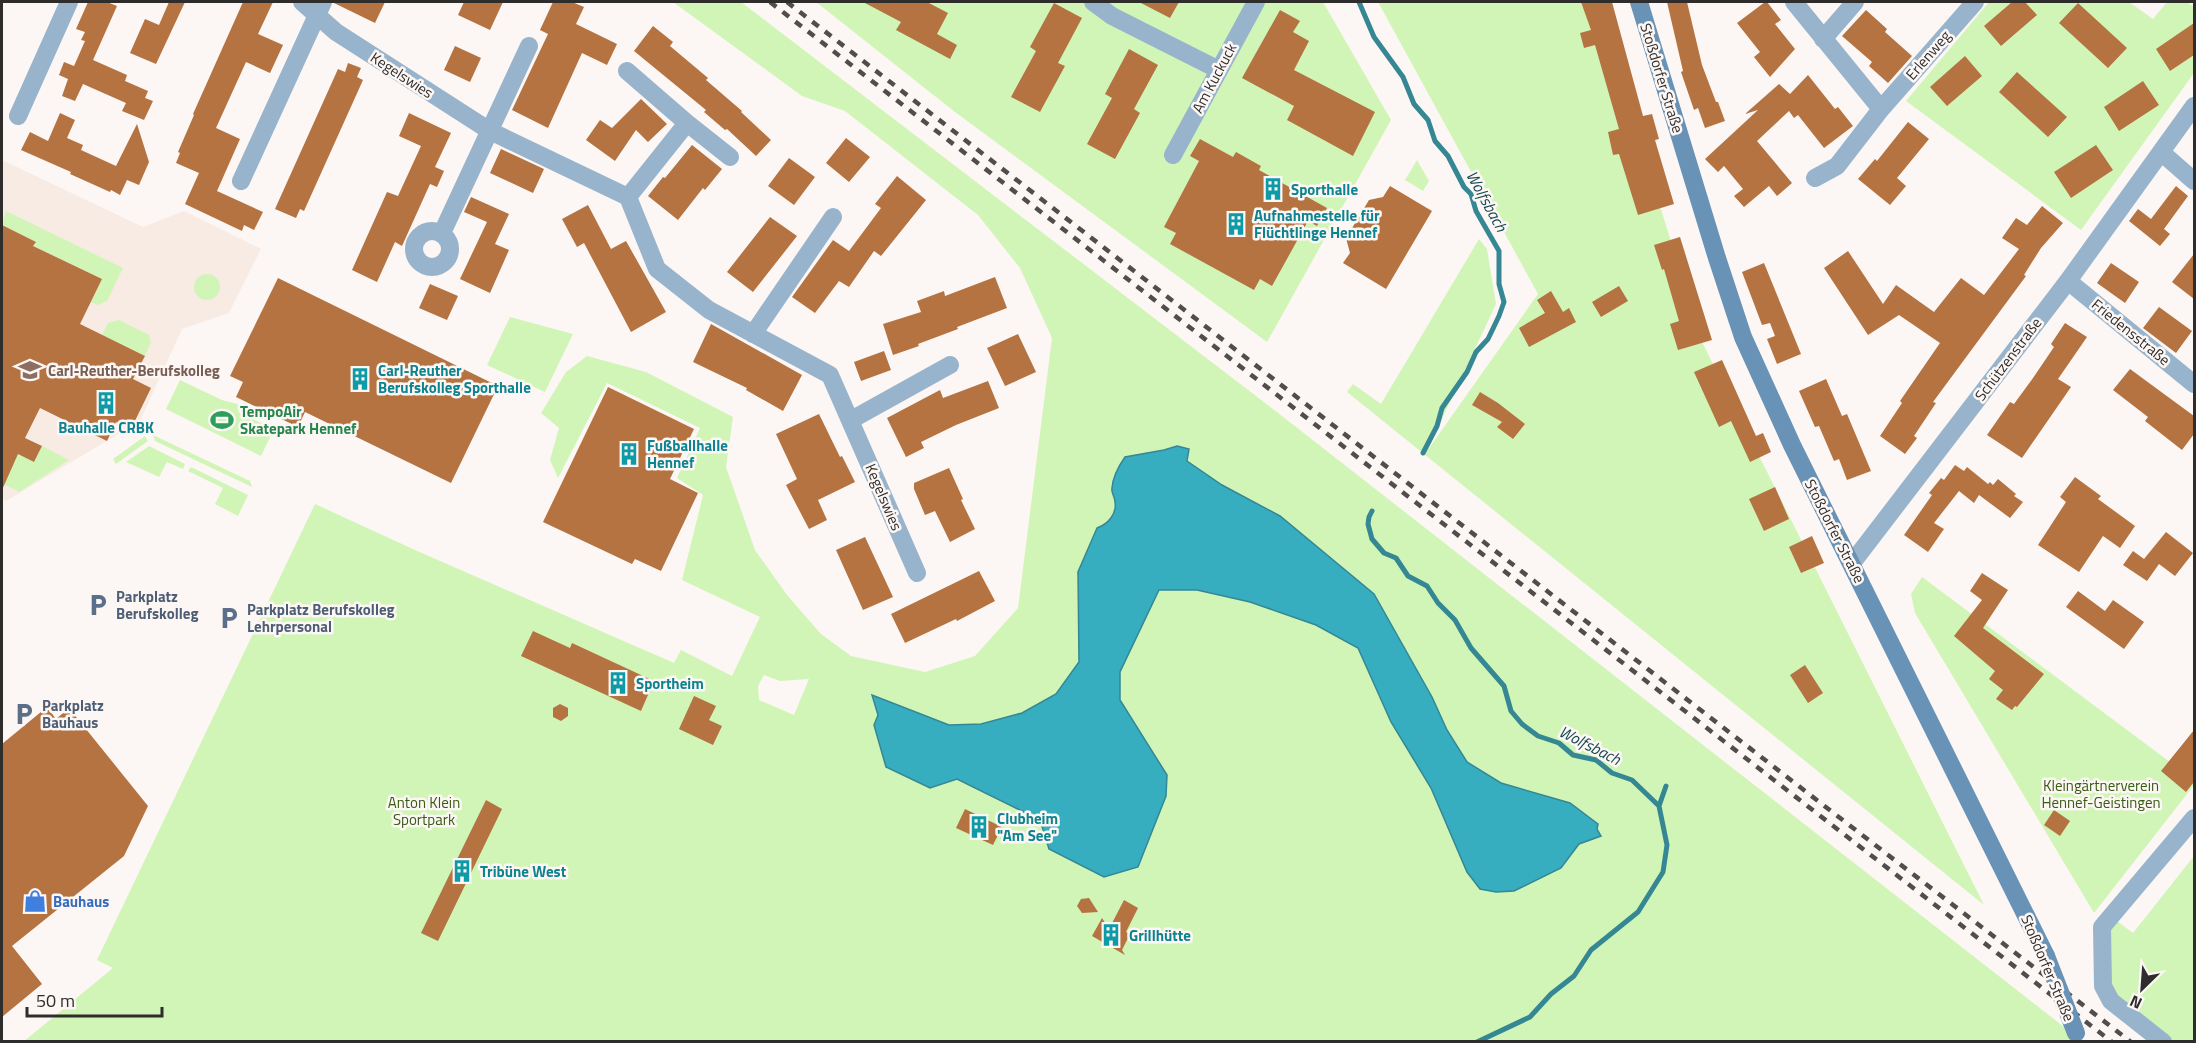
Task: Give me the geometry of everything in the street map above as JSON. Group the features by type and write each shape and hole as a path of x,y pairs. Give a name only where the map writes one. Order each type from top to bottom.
{"main road":[{"name":"Stoßdorfer Straße","path":"1639,2 1743,337 1792,445 2046,956 2077,1037"}],"street":[{"path":"18,117 69,2"},
{"name":"Kegelswies","path":"302,2 320,9 336,32 490,131 627,197 657,269 709,310 830,375 917,573"},
{"path":"1093,2 1112,16 1219,70"},
{"name":"Am Kuckuck","path":"1173,155 1256,2"},
{"path":"1794,2 1881,109"},
{"path":"1823,39 1855,2"},
{"name":"Erlenweg","path":"1815,178 1837,166 1881,109 1975,2"},
{"path":"241,181 320,9"},
{"path":"442,233 529,46"},
{"path":"627,71 730,157"},
{"name":"Schützenstraße","path":"1852,563 2068,281 2194,105"},
{"path":"627,197 687,123"},
{"path":"2161,152 2194,181"},
{"path":"753,334 833,217"},
{"path":"430,231 442,233 449,243 450,255 447,260 436,267 421,269 414,246 416,240 430,231"},
{"name":"Friedensstraße","path":"2068,281 2194,384"},
{"path":"851,420 950,365"},
{"path":"2163,1041 2111,1001 2103,986 2102,927 2194,818"}],"shaded area":[{"path":"2,160 143,227 184,211 261,249 229,313 182,329 140,421 6,501 2,498"}],"green space":[{"name":"Anton Klein Sportpark","path":"673,2 741,2 1273,409 2082,1041 23,1042 113,968 97,960 315,504 674,663 681,650 732,676 760,617 682,580 703,495 677,478 700,428 607,383 558,478 550,460 559,428 541,413 566,372 587,356 646,372 733,417 726,467 755,550 787,595 821,634 851,656 925,672 975,656 1018,608 1052,338 1020,268 978,215 845,111 802,96","holes":["764,675 780,681 809,679 794,715 759,700 758,686"]},
{"path":"816,2 1323,2 1391,120 1267,342 955,112"},
{"path":"1378,2 1597,2 1702,342 1984,905 1347,392 1353,384 1381,404 1479,239 1487,249 1496,304 1427,451 1538,294"},
{"path":"1989,2 2129,2 2153,19 2167,2 2187,2 2194,7 2194,73 2081,230 1906,101"},
{"path":"1417,160 1429,181 1423,191 1405,180"},
{"path":"6,211 123,268 107,301 98,305 91,302 102,279 33,246 35,242 2,225"},
{"path":"207,274 217,277 220,287 217,297 207,300 197,297 194,287 197,277"},
{"path":"510,317 573,334 545,392 487,365"},
{"path":"119,320 149,335 151,342 145,356 102,335 108,323"},
{"name":"TempoAir Skatepark Hennef","path":"180,380 222,400 241,405 238,412 274,429 261,456 166,409"},
{"path":"153,435 250,481 252,487 155,441"},
{"path":"145,436 148,441 116,464 113,459"},
{"path":"42,446 69,460 19,492 2,483 2,464 11,469 18,454 34,462"},
{"path":"149,446 185,464 183,469 167,462 159,477 126,462"},
{"path":"191,467 248,495 238,516 215,504 223,488 188,471"},
{"name":"Kleingärtnerverein Hennef-Geistingen","path":"1922,577 2194,780 2194,785 2094,913 1915,613 1911,594"},
{"path":"2194,856 2194,1041 2173,1041 2116,998 2112,987 2106,934 2117,921 2133,933"}],"water":[{"path":"1177,446 1189,449 1187,461 1222,485 1280,516 1374,594 1432,697 1447,730 1467,762 1501,783 1570,803 1598,824 1597,829 1601,836 1579,844 1561,868 1514,891 1496,892 1480,889 1467,872 1431,788 1391,722 1358,648 1316,625 1250,602 1197,590 1159,590 1120,672 1120,700 1167,775 1166,796 1138,867 1104,877 1049,849 1040,820 957,779 930,788 886,767 874,725 878,715 872,695 949,725 981,724 1022,713 1056,694 1079,662 1078,572 1097,528 1105,524 1115,511 1112,490 1116,472 1125,457"}],"building":[{"path":"88,2 107,2 117,6 93,60 127,75 125,81 148,91 145,98 153,101 144,120 122,111 126,103 83,84 75,101 62,96 68,79 59,75 64,62 74,66 85,41 81,40 85,32 76,29"},
{"path":"169,2 185,2 156,64 130,53 145,19 159,25"},
{"path":"243,2 273,2 258,34 283,45 270,73 246,62 216,128 240,139 217,191 263,212 254,230 244,225 242,231 185,204 199,173 176,163 193,114"},
{"path":"334,2 385,2 375,23"},
{"path":"464,2 503,2 490,30 458,15"},
{"path":"553,2 572,2 584,7 576,24 617,44 607,65 582,53 548,128 512,110 548,34 540,30"},
{"path":"863,2 927,2 948,13 937,34 957,45 950,59 896,30 901,22"},
{"path":"1139,2 1179,2 1170,18"},
{"path":"1581,2 1612,2 1643,116 1652,114 1659,139 1655,140 1674,204 1638,215 1619,154 1613,155 1608,132 1619,129 1595,45 1584,48 1580,33 1591,30"},
{"path":"1667,2 1687,2 1702,65 1725,121 1705,128 1698,108 1694,110 1681,72 1683,71"},
{"path":"1765,2 1781,20 1775,24 1795,49 1770,77 1754,57 1760,52 1737,23"},
{"path":"2012,2 2025,2 2037,15 2001,46 1984,26"},
{"path":"1054,3 1082,18 1058,63 1065,66 1040,112 1011,97 1036,51 1030,47"},
{"path":"2078,3 2127,48 2108,68 2059,23"},
{"path":"1280,10 1300,21 1293,32 1309,41 1294,70 1375,112 1353,156 1287,120 1294,106 1242,78"},
{"path":"1866,10 1887,29 1885,32 1912,56 1888,83 1869,66 1872,62 1842,36"},
{"path":"2194,23 2194,55 2170,71 2156,49"},
{"path":"653,26 673,42 670,46 708,78 706,80 771,140 756,156 727,129 725,130 704,112 706,110 634,51"},
{"path":"455,46 481,58 470,82 444,70"},
{"path":"1129,49 1158,65 1134,109 1140,113 1115,159 1087,144 1112,98 1105,94"},
{"path":"1965,56 1982,76 1947,106 1930,87"},
{"path":"348,63 361,68 357,77 363,80 304,211 300,209 296,218 275,209 338,69 345,72"},
{"path":"2017,72 2067,117 2048,137 1999,92"},
{"path":"1808,75 1835,109 1838,107 1853,126 1824,148 1798,115 1794,118 1789,111 1757,141 1792,183 1777,196 1769,186 1744,207 1734,196 1743,189 1724,166 1718,172 1705,159 1758,110 1745,114 1779,84 1790,94"},
{"path":"2143,81 2159,105 2119,131 2104,107"},
{"path":"641,99 667,124 648,142 636,130 615,161 586,140 600,120 612,128"},
{"path":"60,113 75,120 67,138 83,145 81,150 116,166 137,124 149,162 139,185 127,180 120,195 21,150 30,132 48,141"},
{"path":"409,113 451,133 435,167 444,171 437,187 430,184 402,246 395,242 377,282 352,270 387,192 398,196 421,146 399,136"},
{"path":"1908,122 1929,139 1897,178 1906,186 1890,205 1858,179 1875,159 1877,161"},
{"path":"846,138 870,157 849,182 826,163"},
{"name":"Aufnahmestelle für Flüchtlinge Hennef","path":"1200,139 1233,157 1236,152 1261,166 1259,170 1327,208 1317,226 1308,221 1272,286 1260,279 1254,290 1170,244 1176,233 1164,227 1199,161 1190,156"},
{"path":"692,145 722,169 705,190 703,188 678,220 648,196"},
{"path":"2096,145 2113,170 2071,198 2054,172"},
{"path":"501,149 544,169 533,193 490,173"},
{"path":"789,158 815,177 794,205 768,186"},
{"path":"897,176 926,200 881,256 874,251 849,287 839,281 815,313 792,297 833,240 849,251 881,208 875,204"},
{"path":"1390,186 1432,211 1386,289 1343,263 1350,253 1346,238 1369,200 1383,197"},
{"path":"2176,186 2188,196 2164,229 2170,234 2160,246 2129,221 2138,209 2151,219"},
{"path":"471,197 509,214 495,244 509,250 490,293 460,279 487,222 464,212"},
{"path":"588,205 611,249 626,241 666,312 631,332 584,243 577,247 562,219"},
{"path":"2042,206 2063,223 2041,248 2024,275 2026,276 1933,402 1936,403 1914,436 1917,438 1905,454 1880,436 1902,403 1900,401 1940,343 1899,315 1868,335 1824,268 1848,251 1883,304 1896,285 1934,312 1961,278 1984,295 2019,249 2002,238 2016,218 2027,225"},
{"path":"770,217 797,236 753,292 727,272"},
{"name":"Carl-Reuther-Berufskolleg","path":"2,225 36,242 33,246 102,279 80,324 145,356 133,379 151,388 131,429 116,422 107,441 40,408 25,438 42,446 34,462 18,454 2,490"},
{"path":"1680,237 1712,340 1678,350 1670,324 1679,321 1664,269 1662,270 1654,245"},
{"path":"2194,254 2194,299 2172,282"},
{"path":"1764,263 1801,354 1777,364 1767,339 1775,336 1770,323 1762,325 1742,272"},
{"path":"2111,263 2139,282 2125,303 2097,283"},
{"path":"995,277 1007,308 893,355 883,324 921,312 917,301 944,291 945,296"},
{"name":"Carl-Reuther Berufskolleg Sporthalle","path":"278,278 498,386 451,483 305,412 298,427 236,397 243,382 230,376"},
{"path":"430,284 458,296 447,320 419,308"},
{"path":"1619,286 1628,301 1601,317 1592,302"},
{"path":"1551,291 1563,312 1569,308 1576,322 1529,347 1519,328 1545,313 1537,300"},
{"path":"2159,307 2192,331 2176,353 2143,328"},
{"path":"2065,323 2087,337 2058,379 2071,387 2022,458 1987,435 2010,402 2014,404 2033,378 2054,347 2051,344"},
{"path":"711,324 802,375 783,411 746,390 747,388 693,362"},
{"path":"1018,334 1036,372 1005,386 987,348"},
{"path":"884,351 891,370 861,381 854,362"},
{"path":"1722,360 1756,436 1763,433 1771,452 1750,462 1731,421 1719,427 1694,372"},
{"path":"2130,369 2194,416 2194,434 2182,450 2145,421 2148,417 2113,390"},
{"path":"1826,379 1842,416 1847,414 1871,471 1847,480 1839,459 1834,461 1819,426 1815,427 1799,391"},
{"path":"988,381 999,408 921,442 924,448 906,457 887,418 940,390 943,398"},
{"name":"Fußballhalle Hennef","path":"608,387 694,429 670,479 698,493 661,571 635,559 632,564 543,522"},
{"path":"1480,392 1525,424 1513,439 1497,427 1502,422 1472,405"},
{"path":"819,414 855,482 818,500 827,520 809,529 786,485 797,479 776,434"},
{"path":"1955,465 1964,471 1967,467 1988,484 1990,482 1993,485 1998,479 2023,502 2010,518 1979,495 1974,503 1959,491 1934,523 1944,529 1928,552 1904,535 1932,495 1929,493 1941,478 1944,480"},
{"path":"949,468 975,529 950,542 935,511 925,515 914,489 914,483"},
{"path":"2075,477 2101,496 2098,499 2135,526 2120,548 2103,536 2079,572 2038,545 2066,502 2060,497"},
{"path":"1775,487 1789,519 1764,531 1749,499"},
{"path":"2166,532 2193,553 2175,576 2159,564 2147,581 2123,565 2133,551 2144,559"},
{"path":"1812,536 1824,563 1801,573 1789,547"},
{"path":"865,537 893,597 863,610 836,550"},
{"path":"979,571 995,601 957,621 956,619 905,643 891,614"},
{"path":"1982,573 2008,590 1983,628 2044,674 2012,710 1996,699 2003,690 1989,679 1995,671 1954,636 1982,600 1970,591"},
{"path":"2078,591 2105,611 2113,600 2144,622 2124,649 2066,607"},
{"path":"533,631 570,648 572,643 654,681 641,711 521,656"},
{"path":"1805,665 1823,693 1808,703 1790,675"},
{"path":"694,696 716,706 709,720 722,726 713,745 679,729"},
{"path":"560,704 568,708 568,716 561,721 553,717 553,708"},
{"name":"Bauhaus","path":"47,707 56,719 69,708 148,806 124,856 12,946 42,984 2,1017 2,744"},
{"path":"2194,730 2194,782 2186,792 2161,771"},
{"name":"Tribüne West","path":"486,800 502,809 438,941 421,933"},
{"name":"Clubheim \"Am See\"","path":"965,809 1002,827 993,845 956,828"},
{"path":"2054,810 2070,821 2060,836 2044,825"},
{"path":"1089,898 1098,912 1082,913 1077,906 1081,899"},
{"path":"1124,900 1138,908 1126,932 1130,934 1122,950 1125,955 1092,936 1102,918 1109,929"}],"waterway":[{"name":"Wolfsbach","path":"1359,2 1374,37 1403,77 1414,104 1428,120 1435,141 1448,156 1464,187 1471,194 1476,211 1499,251 1499,284 1504,302 1499,316 1488,339 1476,352 1467,372 1442,408 1437,426 1423,453"},
{"name":"Wolfsbach","path":"1372,511 1368,524 1372,539 1384,553 1396,558 1408,576 1427,586 1438,603 1455,620 1471,648 1504,686 1511,711 1522,724 1538,736 1559,743 1573,755 1596,760 1612,773 1632,780 1659,806 1667,845 1663,872 1638,912 1591,950 1574,976 1551,994 1530,1017 1477,1042"},
{"path":"1659,806 1666,786"}],"railway":[{"path":"770,2 2112,1042"},
{"path":"787,2 2131,1042"}],"place":[{"name":"Sporthalle","path":"1273,189"},
{"name":"Aufnahmestelle für Flüchtlinge Hennef","path":"1236,224"},
{"name":"Carl-Reuther-Berufskolleg","path":"30,370"},
{"name":"Carl-Reuther Berufskolleg Sporthalle","path":"360,379"},
{"name":"Bauhalle CRBK","path":"106,403"},
{"name":"TempoAir Skatepark Hennef","path":"222,420"},
{"name":"Fußballhalle Hennef","path":"629,454"},
{"name":"Parkplatz Berufskolleg","path":"98,605"},
{"name":"Parkplatz Berufskolleg Lehrpersonal","path":"229,618"},
{"name":"Sportheim","path":"618,683"},
{"name":"Parkplatz Bauhaus","path":"24,714"},
{"name":"Clubheim \"Am See\"","path":"979,827"},
{"name":"Tribüne West","path":"462,871"},
{"name":"Bauhaus","path":"35,901"},
{"name":"Grillhütte","path":"1111,935"}]}
